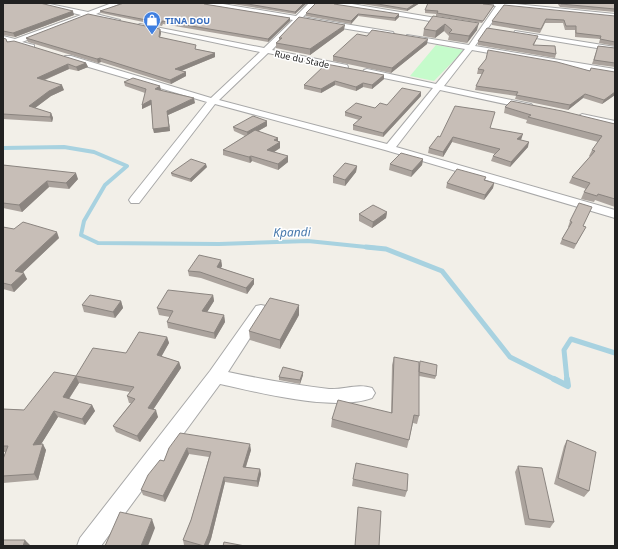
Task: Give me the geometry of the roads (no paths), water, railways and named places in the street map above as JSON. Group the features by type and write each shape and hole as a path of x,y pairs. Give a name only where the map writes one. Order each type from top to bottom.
{"street":[{"name":"Rue du Stade","path":"36,3 538,108"},
{"path":"3,46 118,3"},
{"path":"205,3 615,72"},
{"path":"135,200 213,101 266,51 313,3"},
{"path":"334,3 457,23"},
{"path":"483,3 615,16"},
{"path":"389,148 470,48 501,4"},
{"path":"508,31 615,49"},
{"path":"3,38 43,50"},
{"path":"58,55 213,101 389,148 615,214"},
{"path":"577,116 615,124"},
{"path":"88,546 216,376 261,310"},
{"path":"216,376 267,387 331,396 366,394"}],"waterway":[{"name":"Kpandi","path":"3,148 64,147 94,152 127,166 105,185 84,221 81,235 98,243 219,244 308,241 376,248"},
{"name":"Kpandi","path":"366,247 376,248"},
{"name":"Kpandi","path":"376,248 386,249 442,271 510,357 568,386 567,379"},
{"name":"Kpandi","path":"567,380 564,350 571,339 615,353"}],"place":[{"name":"TINA DOU","path":"152,35"}]}
